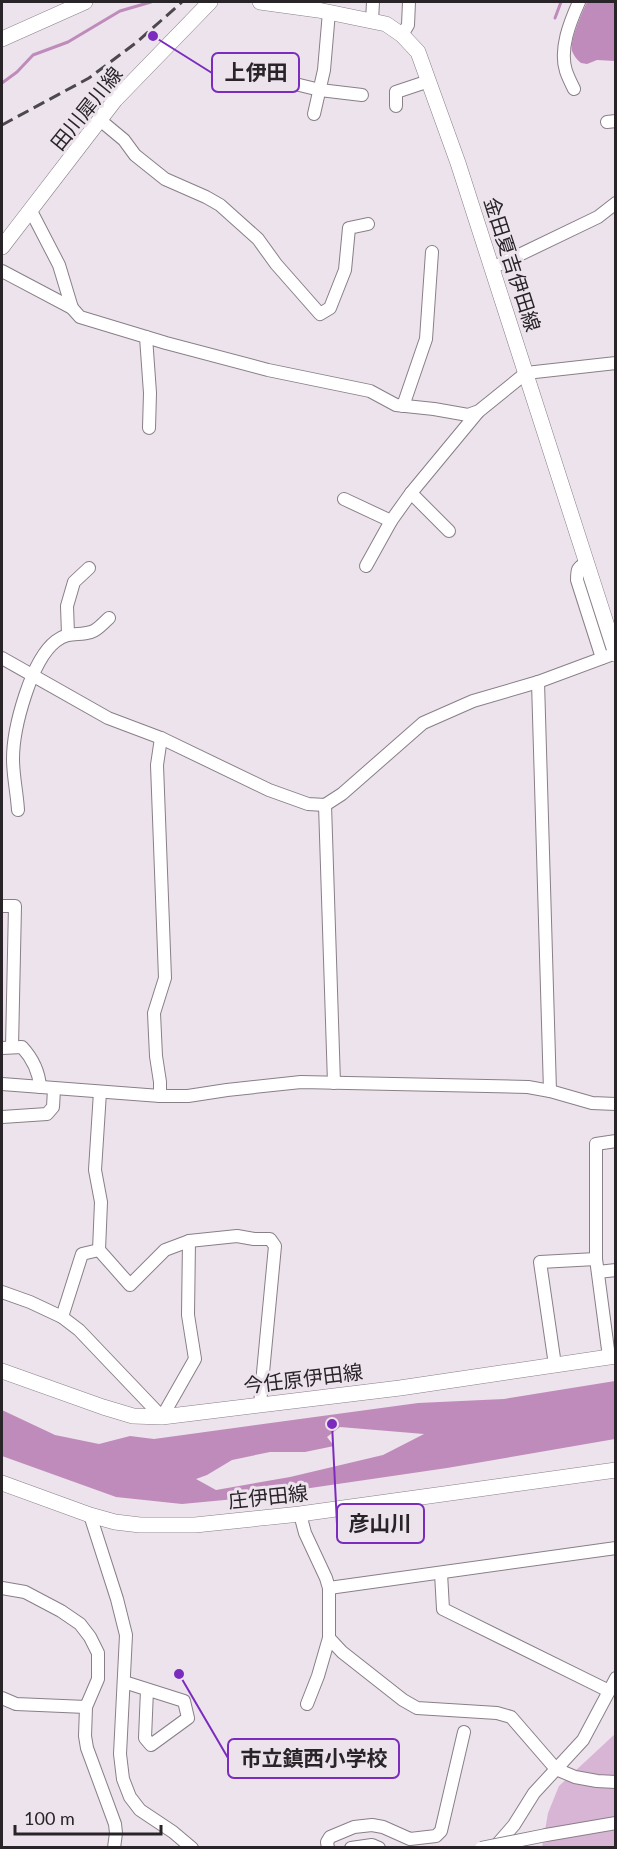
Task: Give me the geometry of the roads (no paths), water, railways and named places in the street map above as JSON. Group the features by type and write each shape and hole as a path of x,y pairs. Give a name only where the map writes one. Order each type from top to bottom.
{"main road":[{"path":"2,39 84,2"},
{"name":"田川犀川線","path":"2,247 116,100 210,2"},
{"name":"金田夏吉伊田線","path":"260,2 329,12 386,24 402,35 418,52 492,268 587,563 611,655"},
{"name":"今任原伊田線","path":"2,1371 133,1416 162,1417 400,1388 612,1357"},
{"name":"庄伊田線","path":"2,1483 90,1515 140,1525 184,1525 300,1515 615,1470"}],"street":[{"path":"372,21 373,2"},
{"path":"402,35 408,25 409,2"},
{"path":"574,89 563,59 570,23 579,2"},
{"path":"314,114 324,70 329,12"},
{"path":"396,106 396,92 429,81"},
{"path":"287,82 320,90 362,95"},
{"path":"100,120 124,140 135,155 165,179 206,196 258,238 276,264 320,314 330,308 345,270 349,228 368,224"},
{"path":"492,268 598,217 615,204"},
{"path":"31,211 59,266 72,308"},
{"path":"403,406 426,339 432,252"},
{"path":"2,271 72,308 80,317 146,337 267,370 370,391 396,405 468,415 479,411"},
{"path":"146,337 150,393 149,428"},
{"path":"366,566 391,521 411,493 479,411 526,373 615,363"},
{"path":"411,493 449,531"},
{"path":"344,499 391,521"},
{"path":"68,634 67,606 74,582 89,568"},
{"path":"18,810 13,759 16,733 33,675 49,647 57,640 68,634 92,632 109,618"},
{"path":"2,658 108,718 161,738 268,790 308,804 325,805 342,794 423,723 473,701 538,682 611,655"},
{"path":"538,682 550,1091"},
{"path":"160,1096 154,1013 165,978 157,765 161,738"},
{"path":"325,805 334,1083"},
{"path":"2,906 15,906 7,1047 22,1047 28,1053 39,1074 40,1087"},
{"path":"2,1084 160,1096 188,1096 301,1082 528,1087 592,1103 615,1104"},
{"path":"2,1117 47,1114 53,1107 54,1089"},
{"path":"100,1092 94,1170 101,1202 99,1250 130,1285 165,1250 189,1241 237,1236 270,1239 275,1246 260,1404"},
{"path":"612,1357 596,1259 596,1144 615,1141"},
{"path":"2,1292 62,1317 91,1341 162,1417 195,1359 188,1315 189,1241"},
{"path":"62,1317 82,1254 99,1250"},
{"path":"555,1365 540,1262 596,1259"},
{"path":"598,1272 615,1270"},
{"path":"90,1515 126,1635 120,1754 123,1779 130,1797 140,1810 192,1848"},
{"path":"300,1515 305,1533 329,1588 328,1638 318,1676 307,1704"},
{"path":"329,1588 615,1548"},
{"path":"441,1573 443,1609 609,1691"},
{"path":"2,1588 25,1592 61,1611 80,1624 98,1653 98,1679 86,1707 85,1736 87,1748 116,1824 114,1848"},
{"path":"328,1638 342,1652 403,1700 417,1708 497,1713 511,1717 556,1769 575,1777 615,1782"},
{"path":"494,1848 514,1825 534,1793 583,1740 615,1678"},
{"path":"123,1682 184,1701 188,1718 151,1745 145,1738 147,1690"},
{"path":"2,1698 16,1704 86,1707"},
{"path":"328,1848 327,1842 330,1837 354,1827 372,1825 383,1827 410,1839 436,1836 441,1831 464,1732"},
{"path":"481,1848 546,1834 615,1823"},
{"path":"351,1848 372,1845 379,1848"}],"waterway":[{"path":"2,83 17,72 33,55 68,42 120,11 151,2"},
{"path":"555,18 561,2"}],"railway":[{"path":"2,125 89,78 137,42 182,2"}],"place":[{"name":"上伊田","path":"153,36"},
{"name":"彦山川","path":"332,1424"},
{"name":"市立鎮西小学校","path":"179,1674"}]}
